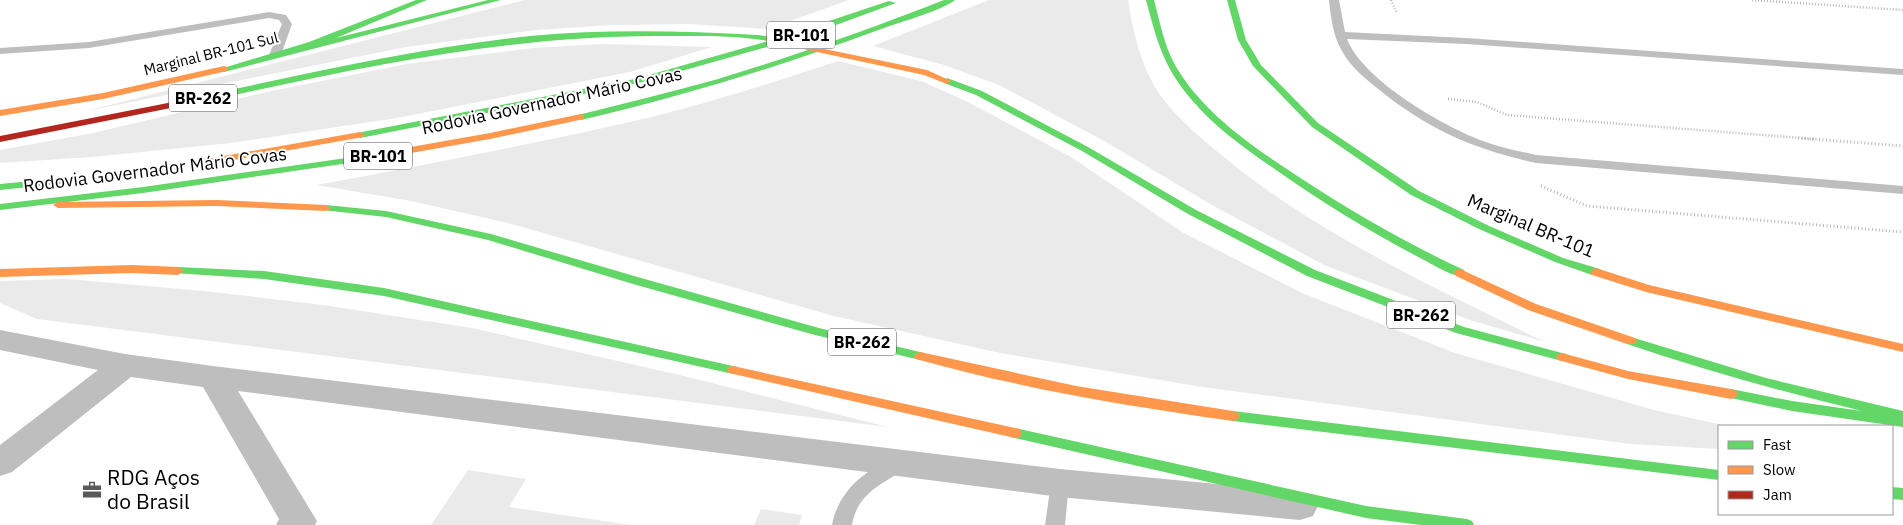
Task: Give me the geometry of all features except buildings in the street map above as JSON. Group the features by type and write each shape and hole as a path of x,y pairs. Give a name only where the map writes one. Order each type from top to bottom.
{"main road":[{"name":"Marginal BR-101 Sul","path":"0,113 59,105 159,84 275,55 423,0"},
{"path":"275,55 497,0"},
{"name":"Rodovia Governador Mário Covas","path":"181,166 230,159 549,100 636,81 714,61 803,34 901,0"},
{"name":"Rodovia Governador Mário Covas","path":"6,207 170,187 389,154 636,104 830,46 951,0"},
{"path":"1150,0 1159,34 1170,64 1196,101 1234,137 1338,208 1416,253 1532,307 1682,359 1806,394 1903,416"},
{"name":"Marginal BR-101","path":"1231,0 1242,40 1257,66 1284,96 1315,125 1415,193 1483,227 1559,260 1646,288 1836,334 1903,348"},
{"name":"BR-262","path":"0,139 103,120 395,58 473,46 530,39 604,35 679,33 758,37 928,73 979,93 1085,149 1192,212 1311,272 1460,330 1628,374 1792,406 1903,422"},
{"name":"Rodovia Governador Mário Covas","path":"0,187 76,180"},
{"name":"BR-262","path":"6,207 218,203 308,206 386,214 491,237 637,281 819,332 989,373 1187,410 1718,475"},
{"path":"0,273 132,269 264,275 384,292 1366,512 1467,525"}],"street":[{"path":"0,340 125,365 901,464 1060,484 1366,512"},
{"path":"0,463 125,365"},
{"path":"213,377 298,524"}],"lane":[{"path":"1334,0 1340,36 1351,57 1379,84 1430,121 1482,146 1536,159 1903,190"},
{"path":"0,52 88,45 269,15 282,18 287,24 275,55"},
{"path":"1340,36 1466,41 1903,72"},
{"path":"842,525 846,506 851,498 866,484 901,464"},
{"path":"1055,525 1060,484"}],"path":[{"path":"1752,0 1903,10"},
{"path":"1442,99 1477,102 1507,115 1903,146"}],"shaded area":[{"path":"525,0 849,0 768,29 689,24 612,25 537,30 406,47 82,112"},
{"path":"989,0 1128,0 1141,56 1159,94 1191,129 1235,166 1271,193 1346,240 1425,283 1545,342 1470,320 1324,265 1210,204 1106,142 999,85 944,65 873,46"},
{"path":"603,44 712,47 630,72 397,118 231,143 92,157 0,163 0,150 93,133 267,92 407,64 533,48"},
{"path":"838,61 921,81 968,102 1071,157 1182,232 1302,293 1455,353 1654,410 1722,425 1718,425 1718,449 1631,444 1196,386 1000,353 834,316 508,223 411,201 317,185 525,145 648,118 744,91"},
{"path":"67,279 204,291 323,305 472,328 684,376 888,427 37,319 0,303 0,281"},
{"path":"468,470 526,479 509,507 631,525 431,525"},
{"path":"761,509 802,515 799,525 754,525"}],"traffic: fast":[{"path":"224,69 312,44 423,0"},
{"path":"275,55 497,0"},
{"path":"581,117 675,94 768,66 860,35 951,0"},
{"path":"1150,0 1161,42 1171,65 1182,83 1224,127 1272,163 1330,202 1394,239 1460,273"},
{"path":"1231,0 1242,40 1257,66 1315,125 1415,193 1483,227 1559,260 1596,272"},
{"path":"360,135 636,81 803,34 892,3"},
{"path":"183,103 397,59 484,44 528,39 557,36 643,34 758,37 769,39"},
{"path":"947,81 979,93 1085,149 1192,212 1311,273 1460,330 1562,357"},
{"path":"0,207 143,190 360,159"},
{"path":"0,187 63,181"},
{"path":"326,208 386,214 491,237 637,281 819,332 920,356"},
{"path":"178,271 264,275 384,292 733,370"},
{"path":"1631,341 1698,363 1766,382 1903,416"},
{"path":"1731,394 1792,406 1903,422"},
{"path":"1233,416 1718,475"},
{"path":"1015,433 1366,512 1467,525"},
{"path":"1893,493 1903,494"}],"traffic: slow":[{"path":"769,39 927,73 947,81"},
{"path":"0,113 103,96 224,69"},
{"path":"360,159 490,136 581,117"},
{"path":"195,164 360,135"},
{"path":"58,205 217,203 326,208"},
{"path":"0,273 132,269 178,271"},
{"path":"1596,272 1646,288 1903,348"},
{"path":"1460,273 1532,307 1631,341"},
{"path":"920,356 1076,391 1154,405 1233,416"},
{"path":"1562,357 1628,375 1731,394"},
{"path":"733,370 1015,433"}],"traffic: jam":[{"path":"0,139 183,103"}],"place":[{"name":"RDG Aços do Brasil","path":"92,490"}]}
